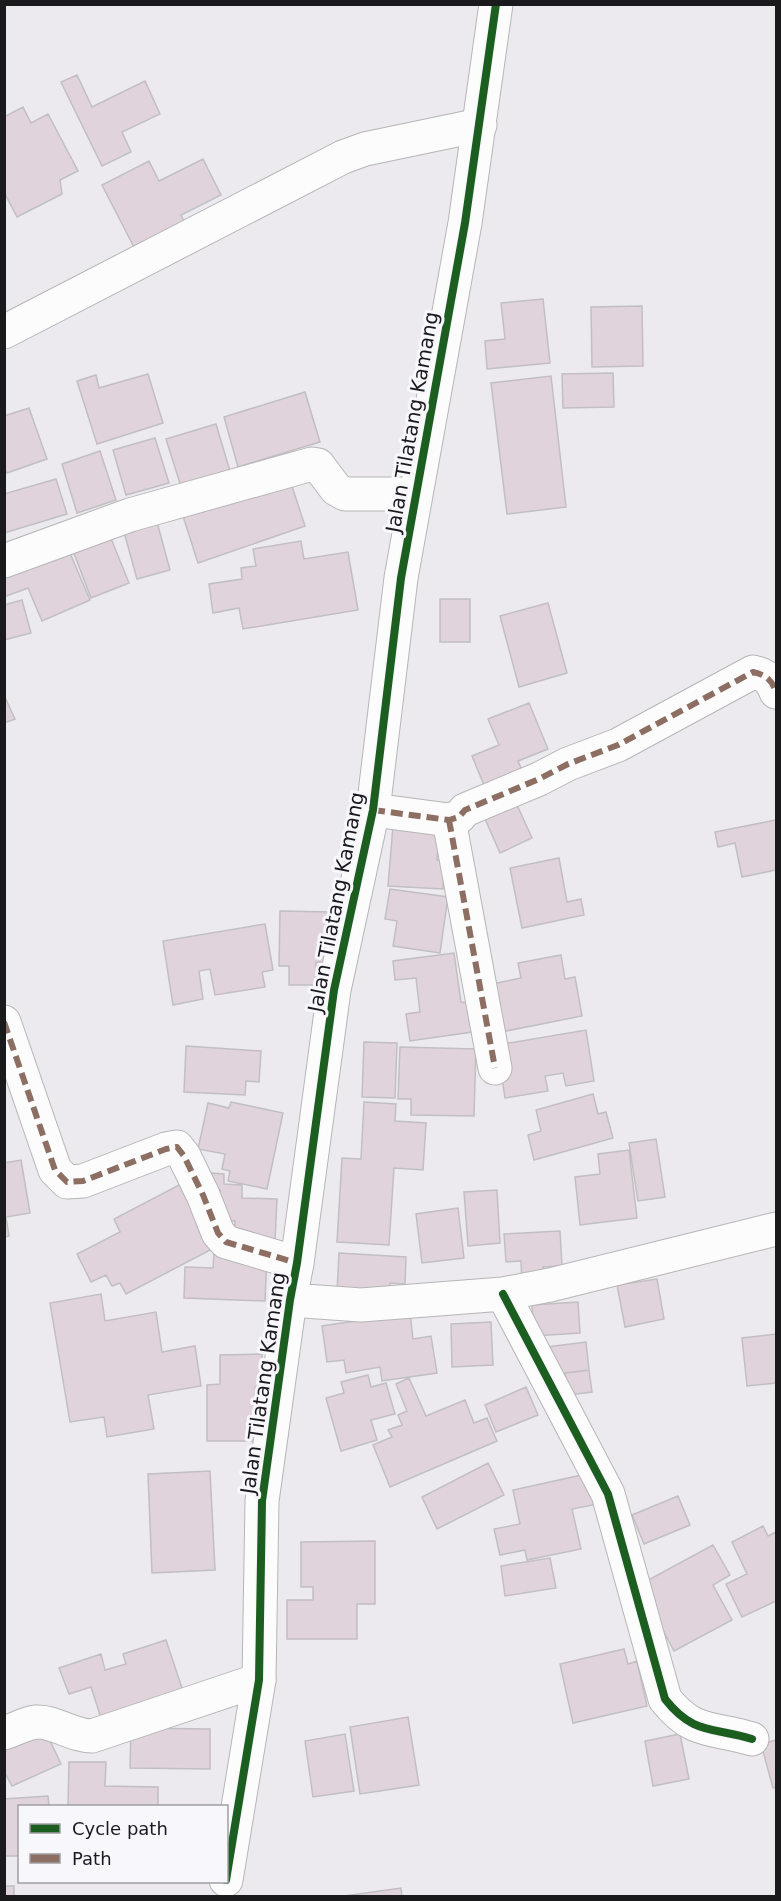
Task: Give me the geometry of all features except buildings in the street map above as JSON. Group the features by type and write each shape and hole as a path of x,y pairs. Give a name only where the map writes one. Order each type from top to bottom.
{"street":[{"name":"Jalan Tilatang Kamang","path":"228,1868 259,1680 262,1501 334,990 372,810 401,578 465,223 496,4"},
{"path":"4,332 343,157 365,149 480,125"},
{"path":"4,561 130,515 312,464 318,465 336,489 345,494 415,494"},
{"path":"372,810 449,820 459,817 465,810 539,779 568,764 618,745 753,672 765,674 777,692"},
{"path":"449,820 495,1068"},
{"path":"4,1022 55,1170 67,1182 82,1181 166,1149 177,1147 189,1166 218,1233 226,1242 297,1263"},
{"path":"290,1300 361,1305 503,1294 550,1285 777,1229"},
{"path":"503,1294 608,1494 665,1699 688,1722 715,1732 752,1740"},
{"path":"4,1733 35,1722 80,1736 92,1736 259,1680"}],"marked path":[{"path":"373,810 449,820 459,817 465,810 539,779 568,764 618,745 753,672 768,679 776,692"},
{"path":"449,820 495,1068"},
{"path":"4,1022 55,1170 67,1182 83,1181 166,1149 177,1147 184,1156 203,1195 218,1233 226,1242 297,1263"}],"cycle path":[{"path":"228,1868 259,1680 262,1501 334,990 373,810 401,578 465,223 496,4"},
{"path":"503,1294 608,1494 665,1699 675,1711 695,1724 752,1739"}]}
